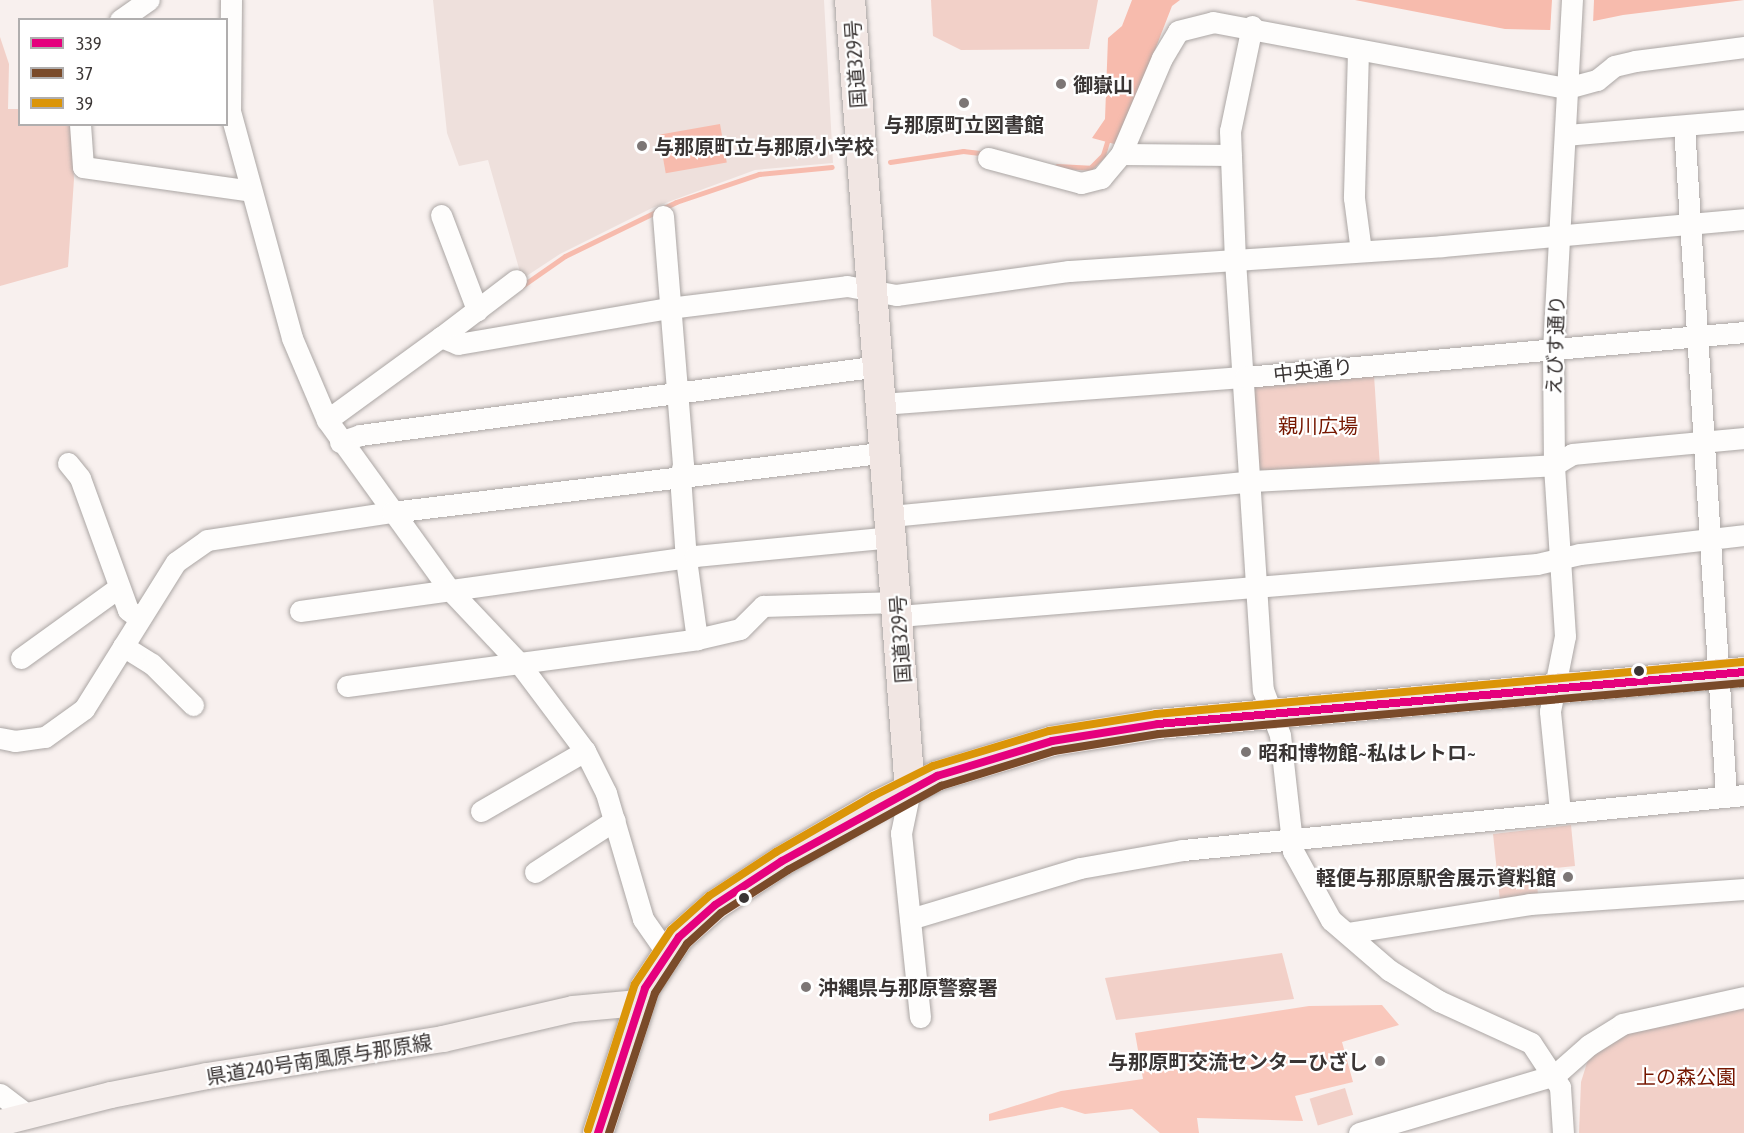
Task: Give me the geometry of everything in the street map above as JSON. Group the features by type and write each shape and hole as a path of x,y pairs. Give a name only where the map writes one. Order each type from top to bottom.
{"highway":[{"name":"国道329号","path":"850,0 910,790"},
{"path":"598,1133 639,1003 666,952 715,905 858,816 964,766 1052,741 1158,724 1732,673"}],"main road":[{"name":"県道240号南風原与那原線","path":"0,1123 207,1076 442,1039 573,1009 639,1003"}],"street":[{"path":"123,18 148,0"},
{"path":"231,0 230,111 292,338 327,420 340,442 449,589 519,663 585,751 615,820 643,919 666,952"},
{"name":"えびす通り","path":"1560,812 1550,711 1565,636 1554,465 1553,350 1572,0"},
{"path":"988,158 1081,183 1101,178 1121,154 1162,58 1178,31 1213,22 1252,26 1358,51 1597,80 1614,66 1635,61 1744,47"},
{"path":"1252,26 1230,131 1236,260 1252,481 1263,690 1280,735 1293,851 1331,920 1389,970 1439,1000 1531,1043 1555,1075 1562,1105 1563,1133"},
{"path":"1358,51 1354,198 1360,251"},
{"path":"1566,135 1744,120"},
{"path":"80,126 83,167 251,191"},
{"path":"910,919 1109,862 1291,838 1735,795 1717,695 1732,673 1713,538 1684,126"},
{"path":"1121,154 1231,154"},
{"path":"441,215 477,310"},
{"path":"663,216 675,391 683,465 680,476 686,559 697,639"},
{"path":"441,338 458,344 669,308 847,286 896,295 1069,271 1560,236 1744,219"},
{"path":"327,420 441,338 516,280"},
{"name":"中央通り","path":"882,404 1245,377 1744,332"},
{"path":"340,442 360,435 675,391 879,366"},
{"path":"300,610 686,559 891,527 1252,481 1554,465 1572,454 1744,438"},
{"path":"0,738 15,741 45,737 72,720 96,693 139,618 176,562 191,548 221,535 885,452"},
{"path":"68,463 80,478 108,548 118,588 128,610 139,618"},
{"path":"347,686 697,639 740,629 763,606 898,609 1256,586 1559,561 1580,554 1744,536"},
{"path":"21,658 118,588"},
{"path":"123,646 152,664 193,705"},
{"path":"481,811 585,751"},
{"path":"910,790 901,833 920,1017"},
{"path":"535,872 615,820"},
{"path":"1347,933 1530,904 1744,889"},
{"path":"1359,1133 1555,1075 1589,1045 1622,1024 1744,997"},
{"path":"0,1094 28,1115"}],"shaded area":[{"name":"与那原町立与那原小学校","path":"433,0 824,0 833,163 755,170 652,208 560,254 522,279 488,160 459,166 447,133"},
{"path":"1132,0 1180,0 1172,6 1118,145 1092,138 1105,119 1108,38 1122,26"},
{"path":"1355,0 1744,0 1623,15 1550,30 1505,29"},
{"path":"720,124 727,162 666,173 659,135"},
{"path":"1382,1005 1399,1025 1342,1042 1353,1082 1295,1096 1303,1121 1197,1118 1199,1133 1160,1133 1132,1109 1085,1114 1062,1107 989,1121 989,1114 1061,1091 1143,1079 1135,1033 1309,1006"}],"green space":[{"path":"931,0 1098,0 1089,49 961,50 933,36"},
{"path":"0,37 9,64 8,109 18,109 18,126 71,126 74,179 68,267 0,286"},
{"name":"親川広場","path":"1374,375 1380,467 1269,474 1258,468 1254,386"},
{"path":"1571,825 1575,866 1536,870 1538,896 1500,901 1493,834"},
{"path":"1282,953 1294,999 1116,1020 1105,978"},
{"name":"上の森公園","path":"1744,1006 1744,1133 1579,1133 1581,1082 1590,1053 1626,1031"},
{"path":"1345,1088 1353,1115 1318,1126 1310,1099"}],"pier":[{"path":"1552,0 1594,0 1593,24 1550,33"}],"waterway":[{"path":"1057,166 1090,168 1103,155 1107,142"},
{"path":"890,162 963,151 986,154"},
{"path":"522,286 565,256 676,202 759,174 832,167"}],"transit line":[{"name":"39","path":"588,1130 635,984 671,930 709,896 776,852 873,796 933,766 1049,731 1156,714 1743,662"},
{"name":"339","path":"598,1133 645,988 679,937 715,905 782,861 937,776 1052,741 1158,724 1744,672"},
{"name":"37","path":"609,1133 655,993 687,944 721,913 788,870 941,786 1054,751 1159,734 1744,683"}],"place":[{"name":"御嶽山","path":"1061,84"},
{"name":"与那原町立図書館","path":"964,103"},
{"name":"与那原町立与那原小学校","path":"642,146"},
{"name":"昭和博物館~私はレトロ~","path":"1246,752"},
{"name":"軽便与那原駅舎展示資料館","path":"1568,877"},
{"name":"沖縄県与那原警察署","path":"806,987"},
{"name":"与那原町交流センターひざし","path":"1380,1061"}]}
